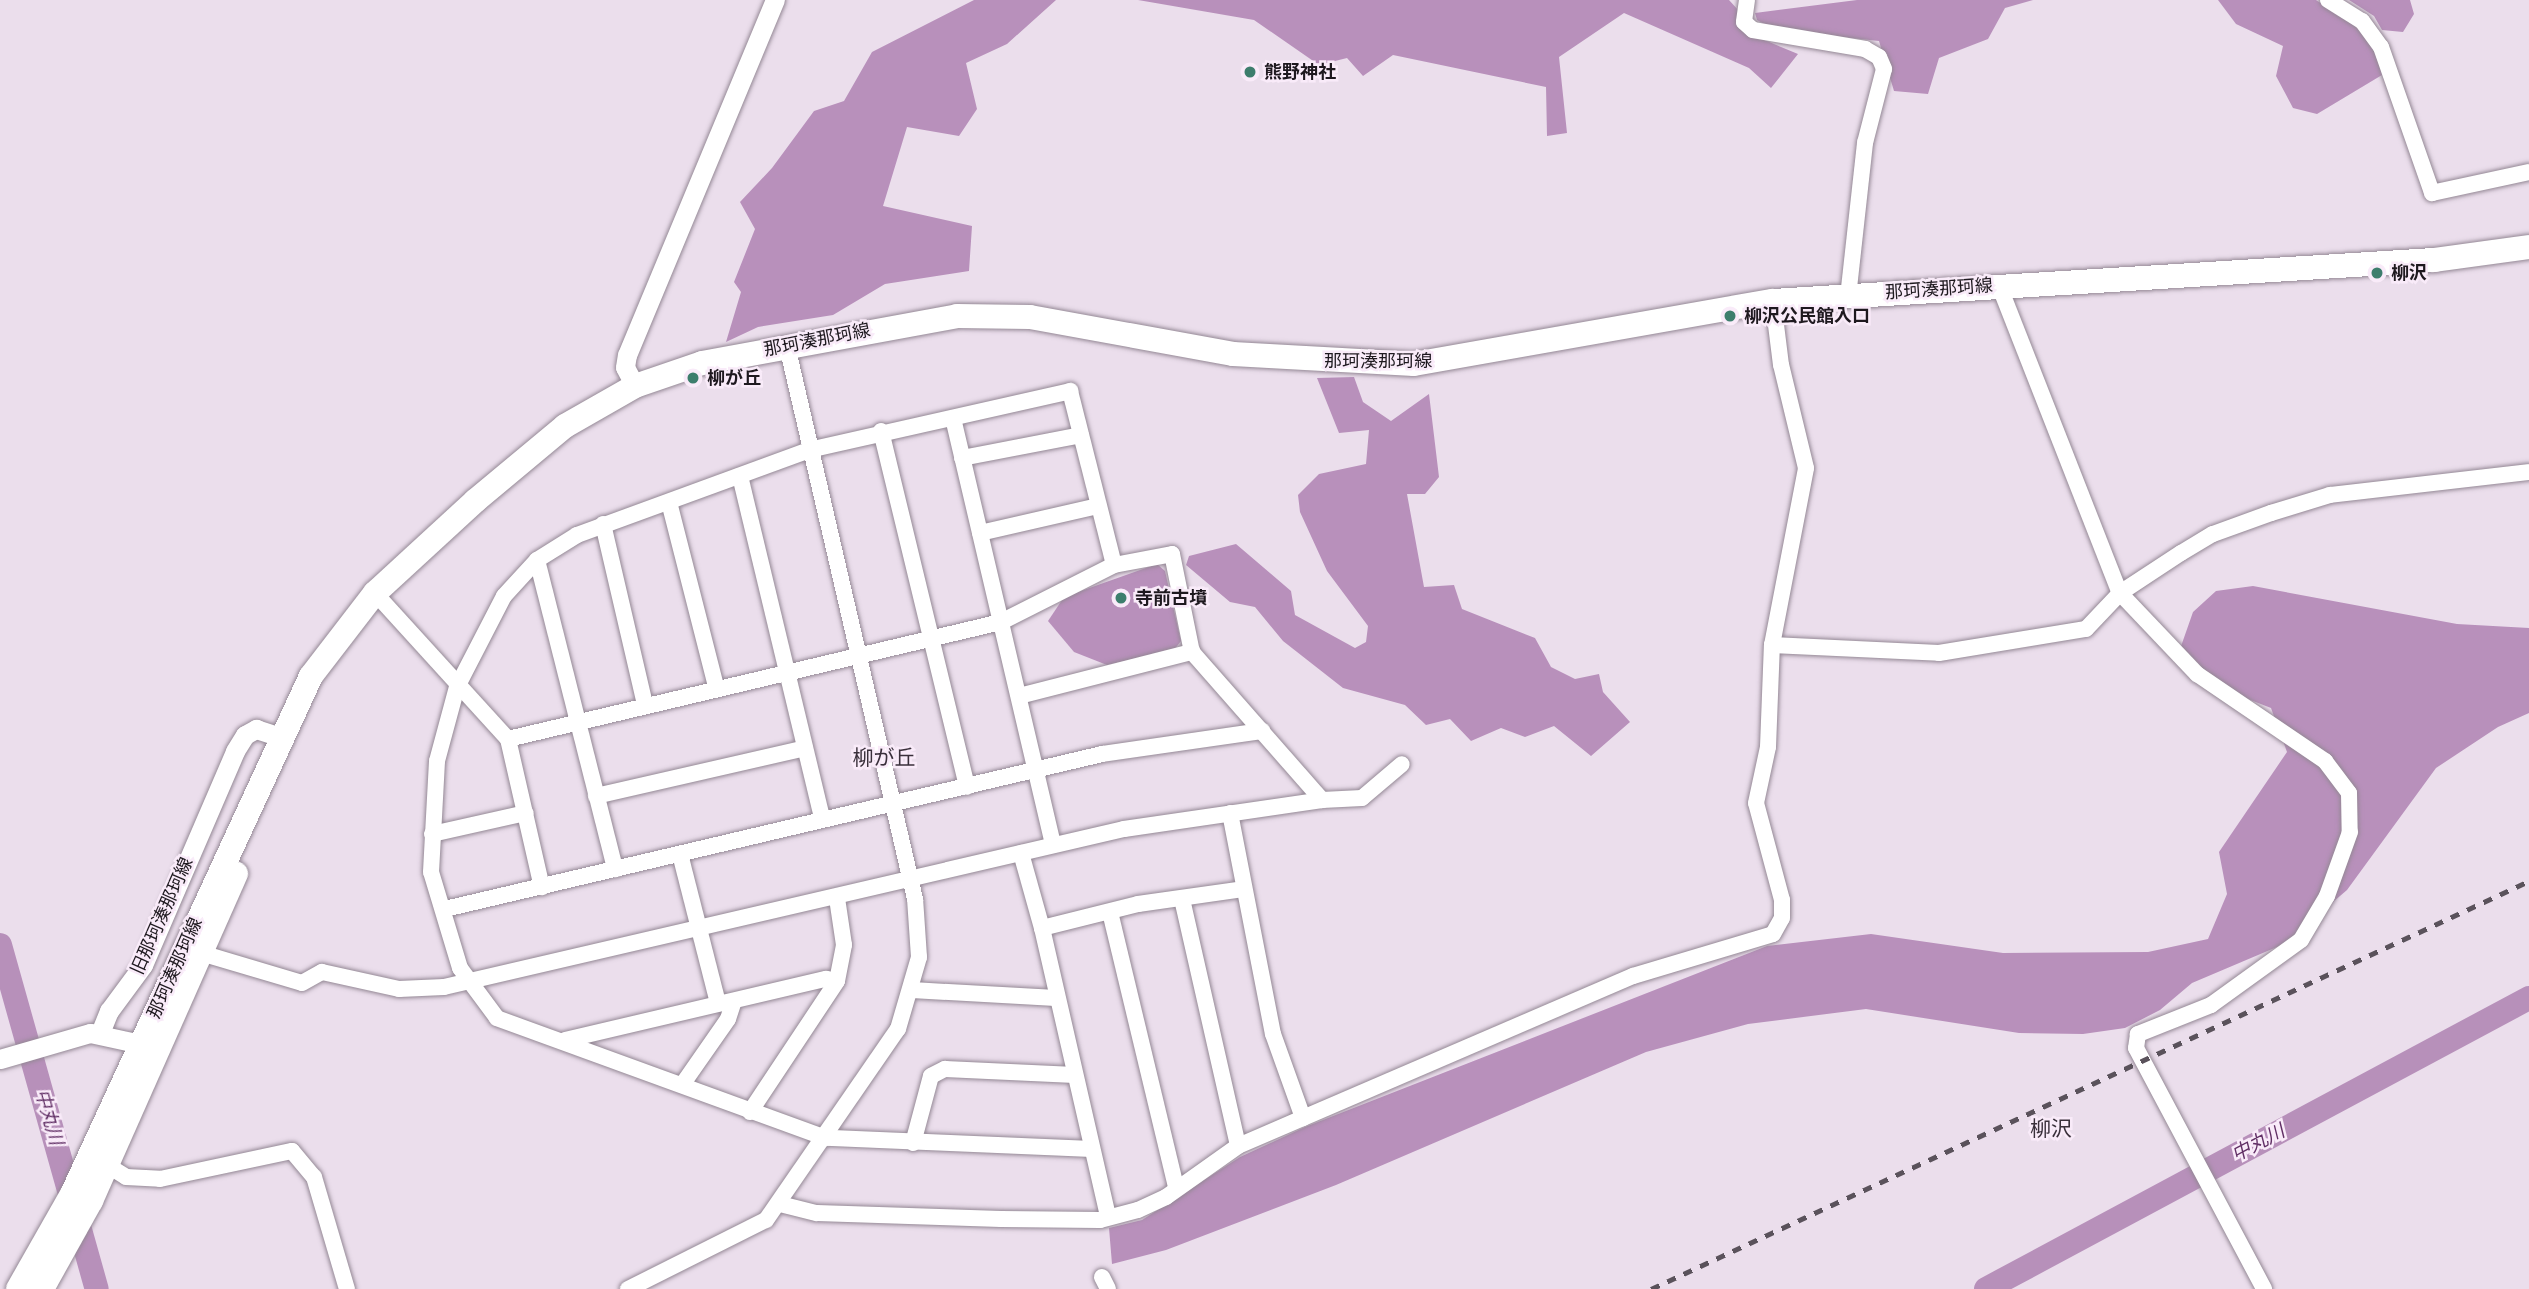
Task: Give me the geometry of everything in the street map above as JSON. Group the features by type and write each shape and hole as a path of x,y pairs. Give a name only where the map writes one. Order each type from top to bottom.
{"main road":[{"name":"那珂湊那珂線","path":"18,1289 101,1162 141,1044 280,737 311,676 334,650 375,593 536,447 600,404 635,386 702,363 919,320 1019,316 1233,354 1415,364 1773,301 2434,260 2529,247"},
{"name":"那珂湊那珂線","path":"42,1289 58,1265 101,1162 324,685 334,650"}],"street":[{"path":"635,386 625,367 627,355 775,0"},
{"path":"1747,0 1744,22 1753,30 1865,50 1879,57 1884,69 1865,143 1848,296"},
{"path":"2328,0 2362,21 2381,47 2432,193 2529,172"},
{"path":"1999,285 2120,593 2197,674 2325,761 2341,776 2353,811 2350,832 2327,896 2301,940 2211,1005 2138,1034 2137,1048 2264,1289"},
{"path":"780,1204 817,1213 1108,1217 1138,1210 1238,1146 1633,976 1773,934 1782,918 1782,900 1756,803 1768,747 1772,645 1806,468 1781,365 1773,301"},
{"path":"628,1289 766,1220 826,1138 898,1029 912,990 920,928 787,346"},
{"path":"1092,1149 826,1138 750,1112 565,1040 498,1018 460,968 445,909 431,872 432,834 440,739 457,687 504,596 537,560 603,524 809,450 1070,391 1114,565"},
{"path":"953,418 1053,844"},
{"path":"881,432 967,786"},
{"path":"962,458 1081,435"},
{"path":"1772,645 1939,653 2086,629 2120,593 2213,534 2330,495 2529,472"},
{"path":"740,475 821,818"},
{"path":"669,502 716,687"},
{"path":"980,533 1098,506"},
{"path":"603,524 645,705"},
{"path":"508,739 716,687 787,673 1001,622 1114,565 1172,554 1192,652 1322,800"},
{"path":"537,560 615,869"},
{"path":"375,593 457,687 508,739 542,887"},
{"path":"1019,696 1192,652"},
{"name":"旧那珂湊那珂線","path":"100,1033 109,1011 143,965 235,751 245,735 256,729 280,737"},
{"path":"445,909 821,818 1101,754 1262,731"},
{"path":"596,796 805,748"},
{"path":"201,953 302,983 322,972 399,989 470,982 836,898 1053,844 1230,813 1322,800 1362,799 1402,764"},
{"path":"432,834 526,813"},
{"path":"1230,813 1273,1034 1303,1118"},
{"path":"1021,853 1042,928 1108,1217"},
{"path":"680,854 700,929 726,1002 728,1019 682,1085"},
{"path":"1042,928 1110,912 1243,889"},
{"path":"750,1112 837,981 844,945 836,898"},
{"path":"1182,899 1238,1146"},
{"path":"1110,912 1176,1187"},
{"path":"565,1040 826,979 837,981"},
{"path":"912,990 1056,998"},
{"path":"0,1059 100,1033 141,1044"},
{"path":"913,1143 931,1076 945,1069 1075,1074"},
{"path":"101,1162 126,1177 160,1179 292,1152 314,1177 347,1289"}],"shaded area":[{"path":"974,0 1056,0 1007,44 966,63 977,109 959,136 907,127 883,206 972,226 969,271 885,284 833,315 758,327 726,342 741,292 734,282 755,229 740,202 772,168 814,111 844,101 872,52"},
{"path":"1138,0 1729,0 1739,11 1743,31 1798,54 1771,88 1749,68 1624,13 1559,57 1567,133 1547,136 1546,87 1393,55 1363,76 1347,58 1319,65 1254,20"},
{"path":"1857,0 2033,0 2005,8 1988,39 1939,58 1928,94 1894,91 1879,41 1775,30 1757,20 1755,13"},
{"path":"2218,0 2316,0 2357,27 2377,52 2382,75 2317,114 2293,108 2276,76 2283,46 2236,24"},
{"path":"2349,0 2410,0 2414,14 2403,32 2382,30 2374,16"},
{"path":"1354,377 1363,402 1391,421 1429,394 1439,477 1425,494 1407,494 1424,587 1454,585 1462,609 1535,638 1551,667 1575,679 1599,674 1603,692 1630,722 1591,756 1554,726 1525,737 1501,728 1471,741 1450,719 1426,725 1405,705 1343,688 1283,641 1255,607 1230,602 1186,565 1189,556 1236,544 1291,591 1295,615 1355,648 1366,642 1368,626 1327,571 1300,512 1298,495 1319,474 1366,464 1369,430 1339,433 1317,378"},
{"path":"1157,564 1165,571 1181,641 1174,650 1107,665 1074,652 1048,621 1064,597"},
{"path":"2253,586 2457,624 2529,628 2529,713 2498,727 2436,768 2347,890 2284,944 2192,983 2160,1010 2125,1028 2083,1034 2019,1033 1866,1009 1748,1024 1646,1052 1336,1185 1166,1250 1112,1264 1109,1228 1142,1220 1240,1157 1305,1127 1767,946 1871,934 2003,953 2148,952 2208,939 2227,894 2219,852 2287,752 2271,708 2230,692 2179,652 2193,612 2216,591"}],"waterway":[{"name":"中丸川","path":"0,945 97,1289"},
{"name":"中丸川","path":"1986,1289 2529,998"}],"railway":[{"path":"1651,1289 2529,881"}],"place":[{"name":"熊野神社","path":"1250,72"},
{"name":"柳沢","path":"2377,273"},
{"name":"柳沢公民館入口","path":"1730,316"},
{"name":"柳が丘","path":"693,378"},
{"name":"寺前古墳","path":"1121,598"}],"district":[{"name":"柳が丘","path":"884,758"},
{"name":"柳沢","path":"2051,1129"}]}
